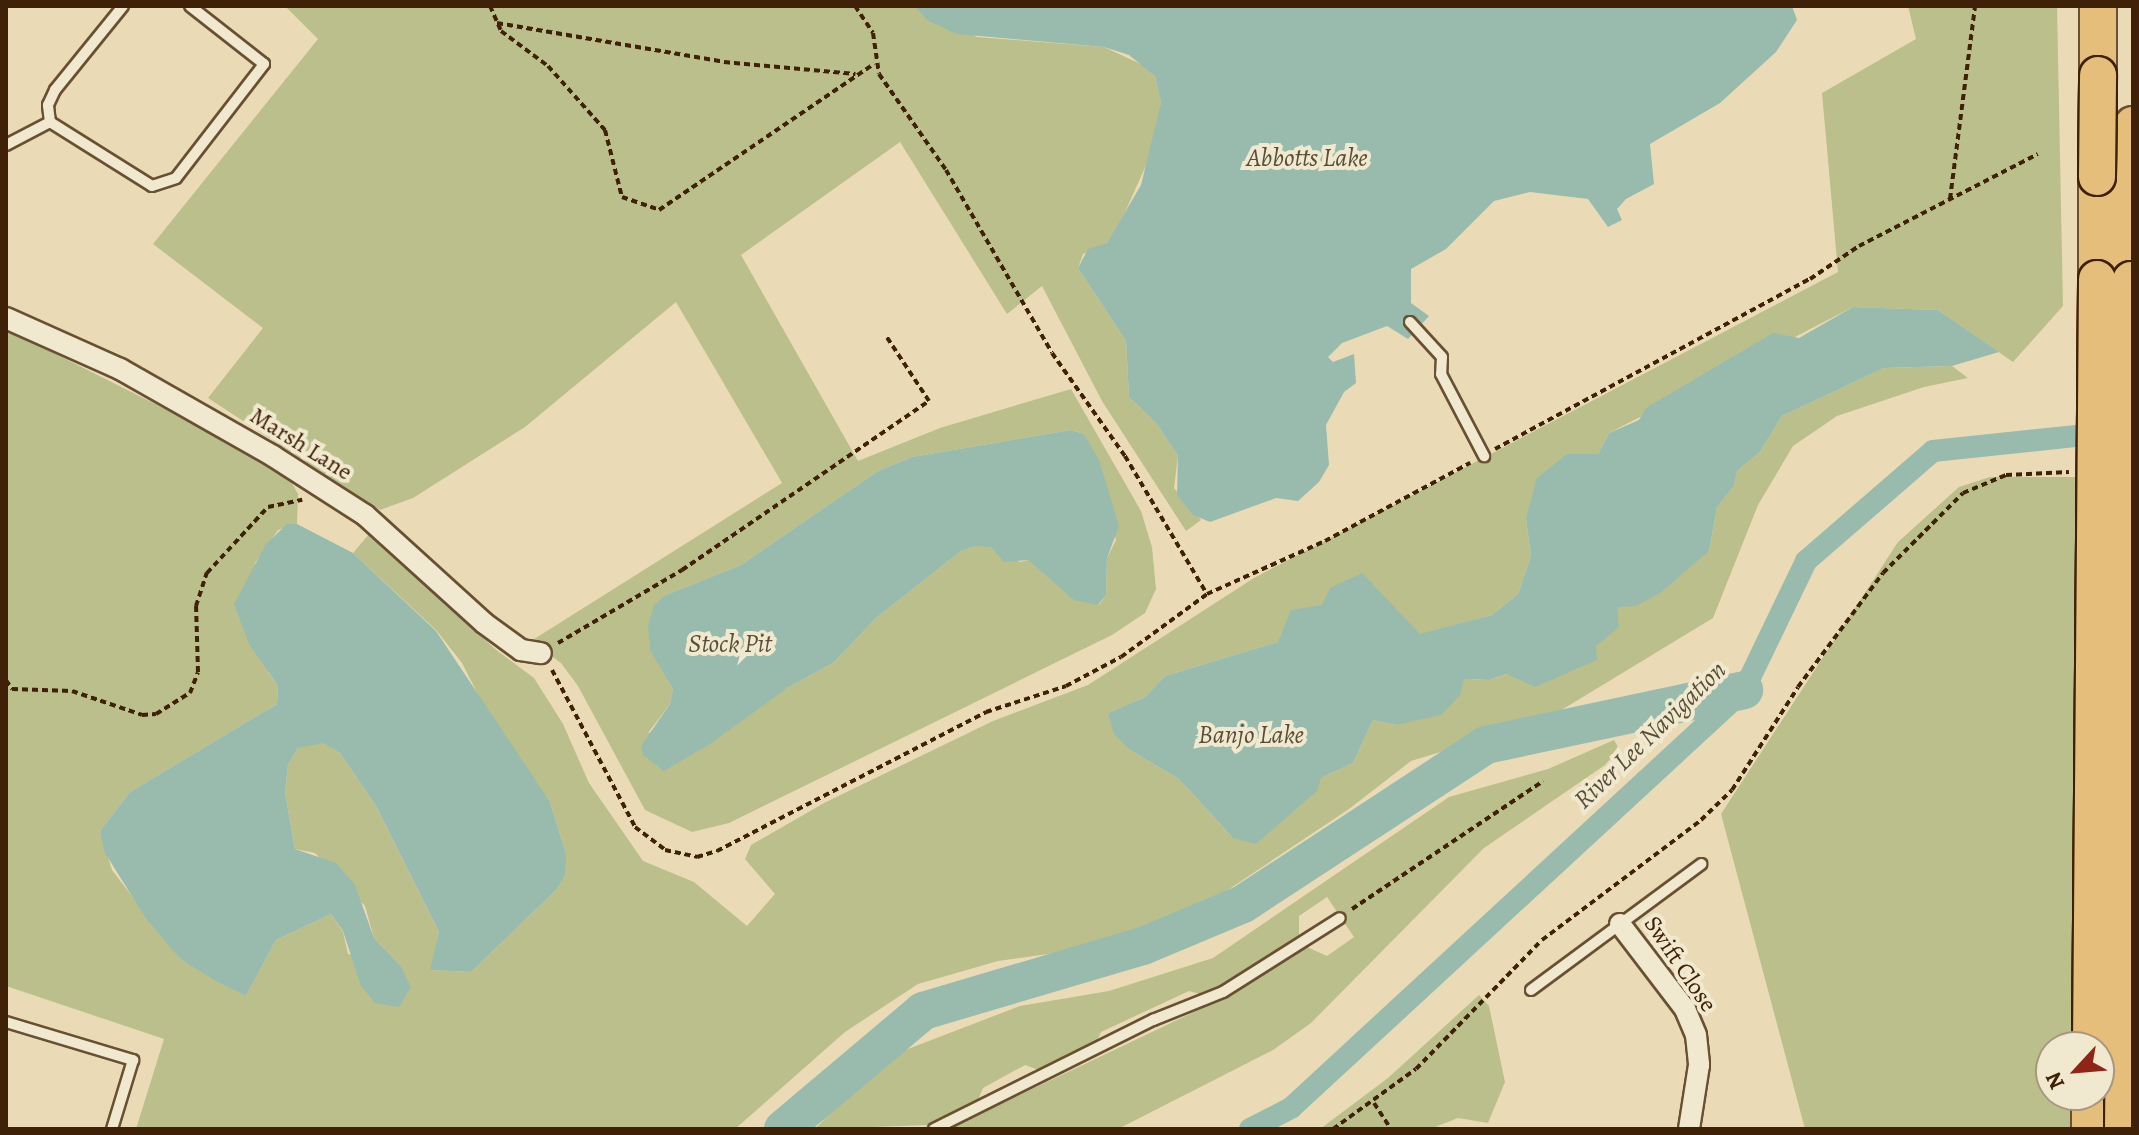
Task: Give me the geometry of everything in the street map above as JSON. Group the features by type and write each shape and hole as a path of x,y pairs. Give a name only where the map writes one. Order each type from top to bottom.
{"highway":[{"path":"2098,6 2097,177 2114,279 2123,1129"},
{"path":"2091,1031 2114,279 2132,163 2133,125"}],"street":[{"name":"Marsh Lane","path":"6,318 198,409 331,493 401,545 484,623 521,650 541,653"},
{"name":"Swift Close","path":"1620,924 1685,1009 1696,1035 1699,1065 1689,1129"}],"lane":[{"path":"50,122 48,105 55,90 123,6"},
{"path":"50,122 152,186 176,178 264,64 190,6"},
{"path":"6,145 50,122"},
{"path":"1410,322 1442,357 1441,374 1484,456"},
{"path":"1531,990 1701,864"},
{"path":"934,1129 1153,1020 1223,992 1340,918"},
{"path":"6,1022 133,1060 112,1129"}],"path":[{"path":"490,6 497,23 514,44 548,66 605,130 622,197 659,210 875,63"},
{"path":"855,6 873,33 875,63 946,170 1052,353 1125,456 1207,594"},
{"path":"1950,199 1975,6"},
{"path":"497,23 724,62 858,74"},
{"path":"886,336 929,401 682,570 541,653 635,827 665,850 697,857 717,851 986,712 1066,686 1121,657 1207,594 1325,541 1950,199 2038,154"},
{"path":"1333,1129 1374,1103 1425,1060 1542,940 1701,820 1732,790 1798,687 1916,538 1963,493 1986,480 2029,471"},
{"path":"6,680 12,689 72,691 142,715 156,714 190,693 198,672 196,606 207,573 268,507 331,493"},
{"path":"1340,918 1543,781"},
{"path":"1374,1103 1391,1129"}],"green space":[{"path":"285,6 915,6 977,37 1104,47 1145,66 1155,76 1161,103 1155,145 1122,219 1107,243 1083,254 1078,268 1126,341 1129,397 1156,423 1178,456 1174,488 1201,520 1186,531 1102,401 1042,286 1007,314 900,142 741,255 858,461 940,428 1071,389 1141,511 1152,547 1156,589 1145,613 1112,635 729,823 692,832 645,810 578,686 561,663 531,641 782,483 676,302 525,427 413,498 380,510 208,398 263,328 153,244 318,39","holes":["1071,430 1084,434 1116,540 1107,558 1106,595 1099,605 1028,560 1020,562 991,546 976,546 961,551 876,618 833,663 787,688 648,733 670,704 673,689 663,671 666,595 741,565 878,471 912,457"]},
{"path":"1908,6 2057,6 2063,306 2013,362 1938,310 1853,307 1609,433 1598,454 1567,454 1526,519 1531,556 1518,594 1492,615 1420,635 1322,605 1278,642 1165,676 1145,697 1108,713 1130,750 1179,779 1232,837 1321,778 1353,763 1373,720 1396,725 1464,679 1489,680 1596,646 1617,607 1709,551 1717,507 1734,486 1737,471 1760,452 1782,416 1884,368 1952,366 1968,378 1924,387 1837,416 1793,446 1758,505 1713,618 1545,720 1411,761 1349,809 1171,928 1120,944 998,961 918,984 845,1032 735,1129 136,1129 164,1039 6,986 6,329 217,435 289,478 298,494 297,524 278,530 255,563 268,672 278,686 277,704 130,792 100,831 112,870 180,959 246,996 276,940 331,914 343,932 348,954 400,965 374,938 365,906 315,853 295,849 285,793 288,765 298,748 310,742 324,743 340,753 376,806 439,932 431,970 471,972 556,890 566,854 550,802 490,718 462,663 436,630 353,553 370,533 495,649 534,678 563,724 589,783 643,861 694,882 747,926 775,894 745,859 751,845 824,803 993,721 1088,685 1254,578 1838,272 1822,93 1916,39"},
{"path":"1990,477 2080,477 2075,1031 2035,1031 2035,1111 2075,1111 2074,1129 1805,1129 1721,814 1898,542 1959,487"},
{"path":"1614,740 1619,749 1605,765 1484,848 1311,1023 1273,1050 1118,1129 948,1129 1217,1001 1307,947 1327,956 1354,937 1327,897 1299,916 1299,939 1235,979 1203,995 1189,991 1101,1032 1096,1043 1039,1070 1025,1065 983,1088 978,1100 928,1125 815,1129 872,1071 900,1052 1020,1006 1109,991 1213,958 1449,797 1548,769"},
{"path":"1479,995 1489,1006 1505,1082 1488,1123 1458,1118 1430,1129 1320,1129 1388,1078"}],"water":[{"name":"Abbotts Lake","path":"915,6 1792,6 1797,20 1776,52 1720,103 1650,144 1654,184 1626,199 1617,209 1622,220 1608,227 1588,199 1530,192 1494,201 1446,249 1411,269 1411,303 1429,316 1408,339 1387,326 1342,343 1328,357 1333,362 1354,354 1356,383 1344,392 1326,425 1329,465 1319,482 1298,501 1276,498 1210,522 1193,515 1177,495 1178,456 1156,423 1129,397 1126,341 1078,268 1088,249 1107,243 1141,185 1161,103 1155,76 1129,55 1104,47 957,34 927,20"},
{"name":"Banjo Lake","path":"1853,307 1938,310 1999,352 1952,366 1884,368 1782,416 1760,452 1737,471 1734,486 1717,507 1709,551 1660,593 1636,606 1617,607 1619,627 1596,646 1597,660 1535,687 1507,674 1489,680 1464,679 1460,695 1441,715 1396,725 1373,720 1353,763 1321,778 1317,791 1256,844 1233,838 1179,779 1130,750 1114,734 1108,713 1145,697 1165,676 1278,642 1291,610 1322,605 1330,588 1362,573 1420,634 1492,615 1518,594 1531,556 1526,519 1537,478 1567,454 1598,454 1609,433 1639,420 1646,408 1773,333 1799,338"},
{"name":"Stock Pit","path":"1071,430 1084,434 1099,460 1119,526 1107,558 1106,595 1098,605 1074,600 1028,560 1004,562 991,547 976,546 961,551 876,618 833,663 787,688 710,744 664,771 643,755 641,746 670,704 673,689 650,650 648,625 654,605 666,595 741,565 878,471 912,457"},
{"path":"287,524 297,524 353,553 436,631 550,802 566,854 565,875 556,890 471,972 430,970 439,932 376,806 340,753 323,743 298,748 288,765 285,793 295,849 336,863 355,885 374,938 400,965 411,987 399,1007 375,1003 361,986 343,931 331,914 276,940 246,996 216,981 180,959 145,917 105,853 100,831 130,792 277,704 278,686 249,644 234,604 266,544"}],"waterway":[{"name":"River Lee Navigation","path":"1250,1129 1291,1108 1744,690 1806,561 1933,451 2105,433"},
{"path":"783,1129 923,1011 1143,946 1243,904 1486,745 1744,690"}]}
